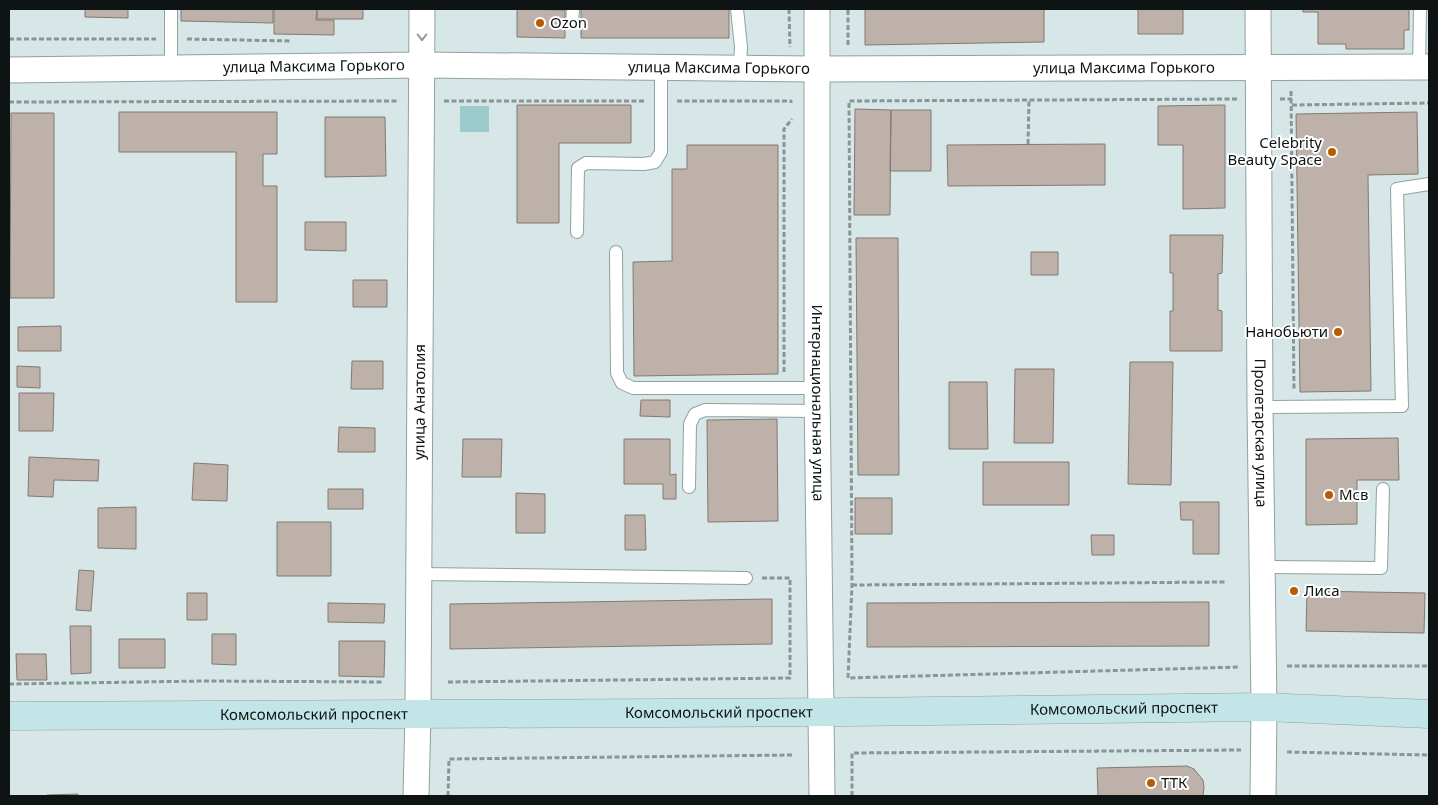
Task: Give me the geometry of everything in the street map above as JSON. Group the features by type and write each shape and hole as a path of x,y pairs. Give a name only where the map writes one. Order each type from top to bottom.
{"street":[{"name":"улица Анатолия","path":"416,796 422,9"},
{"name":"Интернациональная улица","path":"817,9 817,400 822,796"},
{"name":"Пролетарская улица","path":"1258,9 1261,567 1264,707 1263,796"},
{"name":"улица Максима Горького","path":"9,70 422,66 1424,68"},
{"name":"Комсомольский проспект","path":"9,716 820,712 1264,707 1429,714"}],"lane":[{"path":"171,9 171,68"},
{"path":"572,22 573,9"},
{"path":"737,9 741,47 740,68"},
{"path":"1420,9 1424,68"},
{"path":"577,232 578,168 586,163 644,164 655,162 661,152 661,67"},
{"path":"1260,407 1402,406 1397,188 1429,184"},
{"path":"616,252 617,373 622,383 633,388 784,388 817,400"},
{"path":"689,487 690,424 695,414 705,410 817,400"},
{"path":"1261,567 1382,568 1383,489"},
{"path":"418,574 746,578"}],"path":[{"path":"789,9 790,48"},
{"path":"848,9 848,48"},
{"path":"9,39 296,41"},
{"path":"1263,666 848,678 852,585 849,101 1292,99"},
{"path":"1028,144 1029,100"},
{"path":"784,388 784,129 792,119 791,101"},
{"path":"1292,105 1429,103"},
{"path":"448,682 790,678 790,578 746,578"},
{"path":"852,585 1226,582"},
{"path":"9,684 204,681 384,682"},
{"path":"852,796 852,754 1263,750 1429,755"},
{"path":"448,796 449,758 792,755"}],"shaded area":[{"path":"460,106 489,106 489,132 460,132"}],"building":[{"path":"85,9 128,9 128,18 85,17"},
{"path":"181,9 273,9 273,23 181,21"},
{"path":"274,9 317,9 316,20 334,20 334,35 274,34"},
{"path":"317,9 363,9 363,19 317,19"},
{"path":"517,9 565,10 565,38 517,37"},
{"path":"581,9 729,9 729,38 581,38"},
{"path":"865,9 1044,9 1044,42 865,45"},
{"path":"1138,9 1183,9 1183,34 1138,34"},
{"path":"1303,9 1409,9 1409,30 1404,30 1404,49 1346,49 1346,44 1318,44 1318,12 1303,12"},
{"path":"517,105 631,105 631,143 559,143 559,223 517,223"},
{"path":"1225,105 1225,208 1183,209 1183,145 1158,145 1158,106"},
{"path":"855,109 891,110 890,215 854,215"},
{"path":"891,110 931,110 931,171 890,171"},
{"path":"119,112 277,112 277,154 263,154 263,186 277,186 277,302 236,302 236,152 119,152"},
{"path":"1417,112 1418,174 1368,175 1371,391 1300,392 1296,114"},
{"path":"11,113 54,113 54,298 10,298"},
{"path":"325,117 385,117 386,176 325,177"},
{"path":"1105,144 1105,185 948,186 947,145"},
{"path":"687,145 778,145 778,374 634,376 633,262 672,261 672,169 687,169"},
{"path":"305,222 346,222 346,251 305,250"},
{"path":"1170,235 1223,235 1222,273 1218,274 1218,310 1222,311 1222,351 1170,351 1170,311 1173,311 1173,273 1170,273"},
{"path":"856,238 898,238 899,475 858,475"},
{"path":"1031,252 1058,252 1058,275 1031,275"},
{"path":"353,280 387,280 387,307 353,307"},
{"path":"61,326 61,351 18,351 18,327"},
{"path":"352,361 383,361 383,389 351,389"},
{"path":"1130,362 1173,362 1171,485 1128,484"},
{"path":"17,366 40,367 40,388 17,387"},
{"path":"1015,369 1054,369 1053,443 1014,443"},
{"path":"949,382 987,382 988,449 949,449"},
{"path":"19,393 54,393 53,431 19,431"},
{"path":"641,400 670,400 670,417 640,416"},
{"path":"777,419 778,521 708,522 707,420"},
{"path":"339,427 375,428 375,452 338,452"},
{"path":"1398,438 1399,480 1357,480 1357,524 1306,525 1306,439"},
{"path":"463,439 502,439 501,477 462,477"},
{"path":"624,439 670,439 670,475 676,474 676,499 663,499 663,484 624,484"},
{"path":"29,457 99,460 98,481 54,480 53,497 28,496"},
{"path":"983,462 1069,462 1069,505 983,505"},
{"path":"194,463 228,465 227,501 192,500"},
{"path":"328,489 363,489 363,509 328,509"},
{"path":"516,493 545,494 545,533 516,533"},
{"path":"855,498 892,498 892,534 855,534"},
{"path":"1180,502 1219,502 1219,554 1193,554 1193,520 1181,520"},
{"path":"136,507 136,549 98,548 98,508"},
{"path":"625,515 645,515 646,550 625,550"},
{"path":"277,522 331,522 331,576 277,576"},
{"path":"1091,535 1114,535 1114,555 1092,555"},
{"path":"79,570 94,571 91,611 76,610"},
{"path":"1307,591 1425,593 1424,633 1306,631"},
{"path":"187,593 207,593 207,620 187,620"},
{"path":"772,599 772,644 450,649 450,604"},
{"path":"1209,602 1209,646 867,647 867,603"},
{"path":"328,603 385,604 384,623 328,622"},
{"path":"70,626 91,626 91,673 71,674"},
{"path":"212,634 236,634 236,665 212,664"},
{"path":"119,639 165,639 165,668 119,668"},
{"path":"339,641 385,641 384,677 339,676"},
{"path":"16,654 46,654 47,680 17,680"},
{"name":"ТТК","path":"1187,766 1194,769 1203,780 1203,796 1098,796 1097,768"},
{"path":"78,794 78,796 47,796 47,795"}],"place":[{"name":"Ozon","path":"540,23"},
{"name":"Celebrity Beauty Space","path":"1332,152"},
{"name":"Нанобьюти","path":"1338,332"},
{"name":"Мсв","path":"1329,495"},
{"name":"Лиса","path":"1294,591"},
{"name":"ТТК","path":"1151,783"}]}
